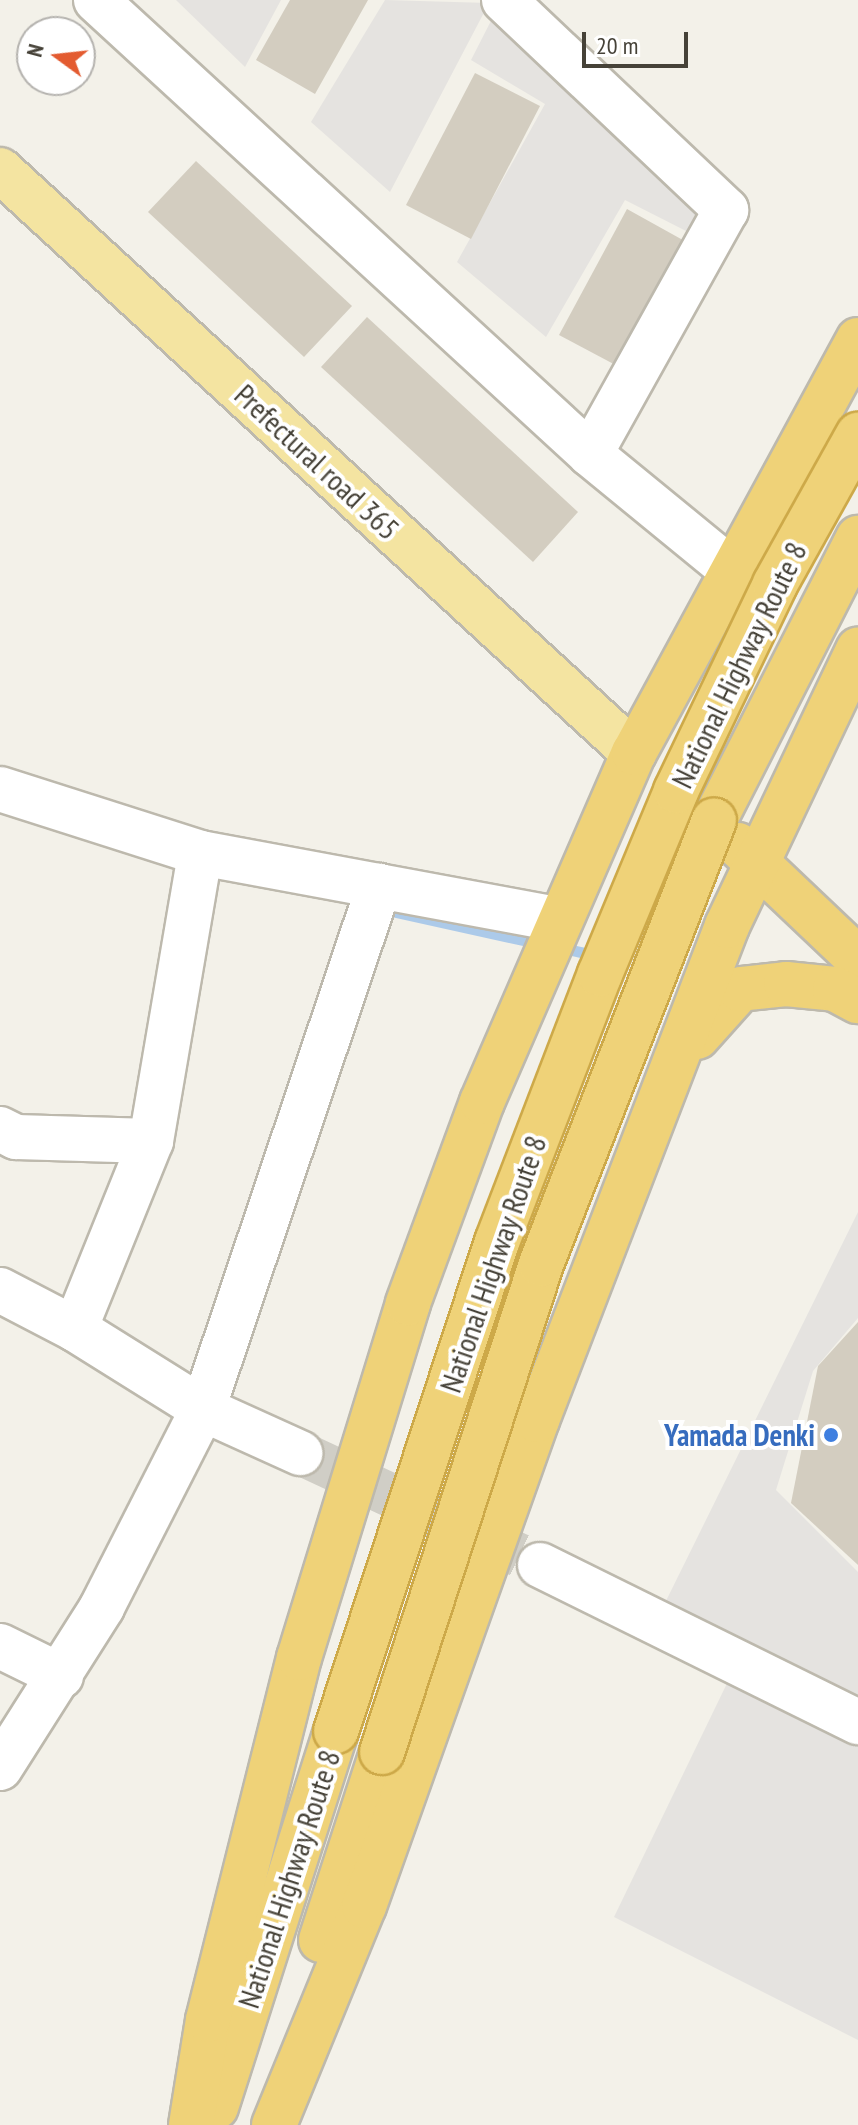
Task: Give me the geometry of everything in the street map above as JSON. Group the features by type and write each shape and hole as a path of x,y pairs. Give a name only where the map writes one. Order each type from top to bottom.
{"highway":[{"path":"191,2125 208,2020 299,1658 408,1303 482,1102 634,753 858,340"},
{"name":"National Highway Route 8","path":"210,2125 497,1242 600,974 703,736 775,584 858,435"},
{"name":"National Highway Route 8","path":"262,2125 541,1264 637,1011 714,821 858,538"},
{"path":"274,2125 364,1906 537,1420 678,1064 727,926 853,675"},
{"path":"634,753 758,862 858,959"},
{"path":"678,1064 740,989 786,984 835,989 858,1001"}],"main road":[{"name":"Prefectural road 365","path":"0,170 634,753"}],"street":[{"path":"96,0 590,454 733,571"},
{"path":"504,0 726,210 590,454"},
{"path":"0,789 200,853 560,920"},
{"path":"75,1329 151,1141 200,853"},
{"path":"0,1768 61,1676 203,1409 379,886"},
{"path":"0,1129 16,1137 151,1141"},
{"path":"0,1290 75,1329 203,1409 300,1453"},
{"path":"540,1565 858,1722"},
{"path":"0,1646 61,1676"}],"shaded area":[{"path":"176,0 281,0 245,67"},
{"path":"385,0 489,3 390,192 311,122"},
{"path":"495,13 701,203 690,233 625,200 546,337 457,262 545,104 471,60"},
{"path":"858,1212 858,1318 813,1371 776,1490 858,1572 858,1703 662,1609"},
{"path":"732,1673 858,1738 858,2040 614,1917"}],"building":[{"path":"290,0 368,0 315,94 256,60"},
{"path":"475,73 540,106 471,239 406,205"},
{"path":"196,161 352,306 304,357 148,212"},
{"path":"627,209 690,244 623,369 559,335"},
{"path":"367,317 578,512 533,562 321,367"},
{"name":"Yamada Denki","path":"858,1322 858,1565 791,1503 818,1366"}],"waterway":[{"path":"382,909 541,944"},
{"path":"558,947 599,956"}],"tunnel":[{"path":"300,1453 540,1565"}],"place":[{"name":"Yamada Denki","path":"831,1435"}]}
